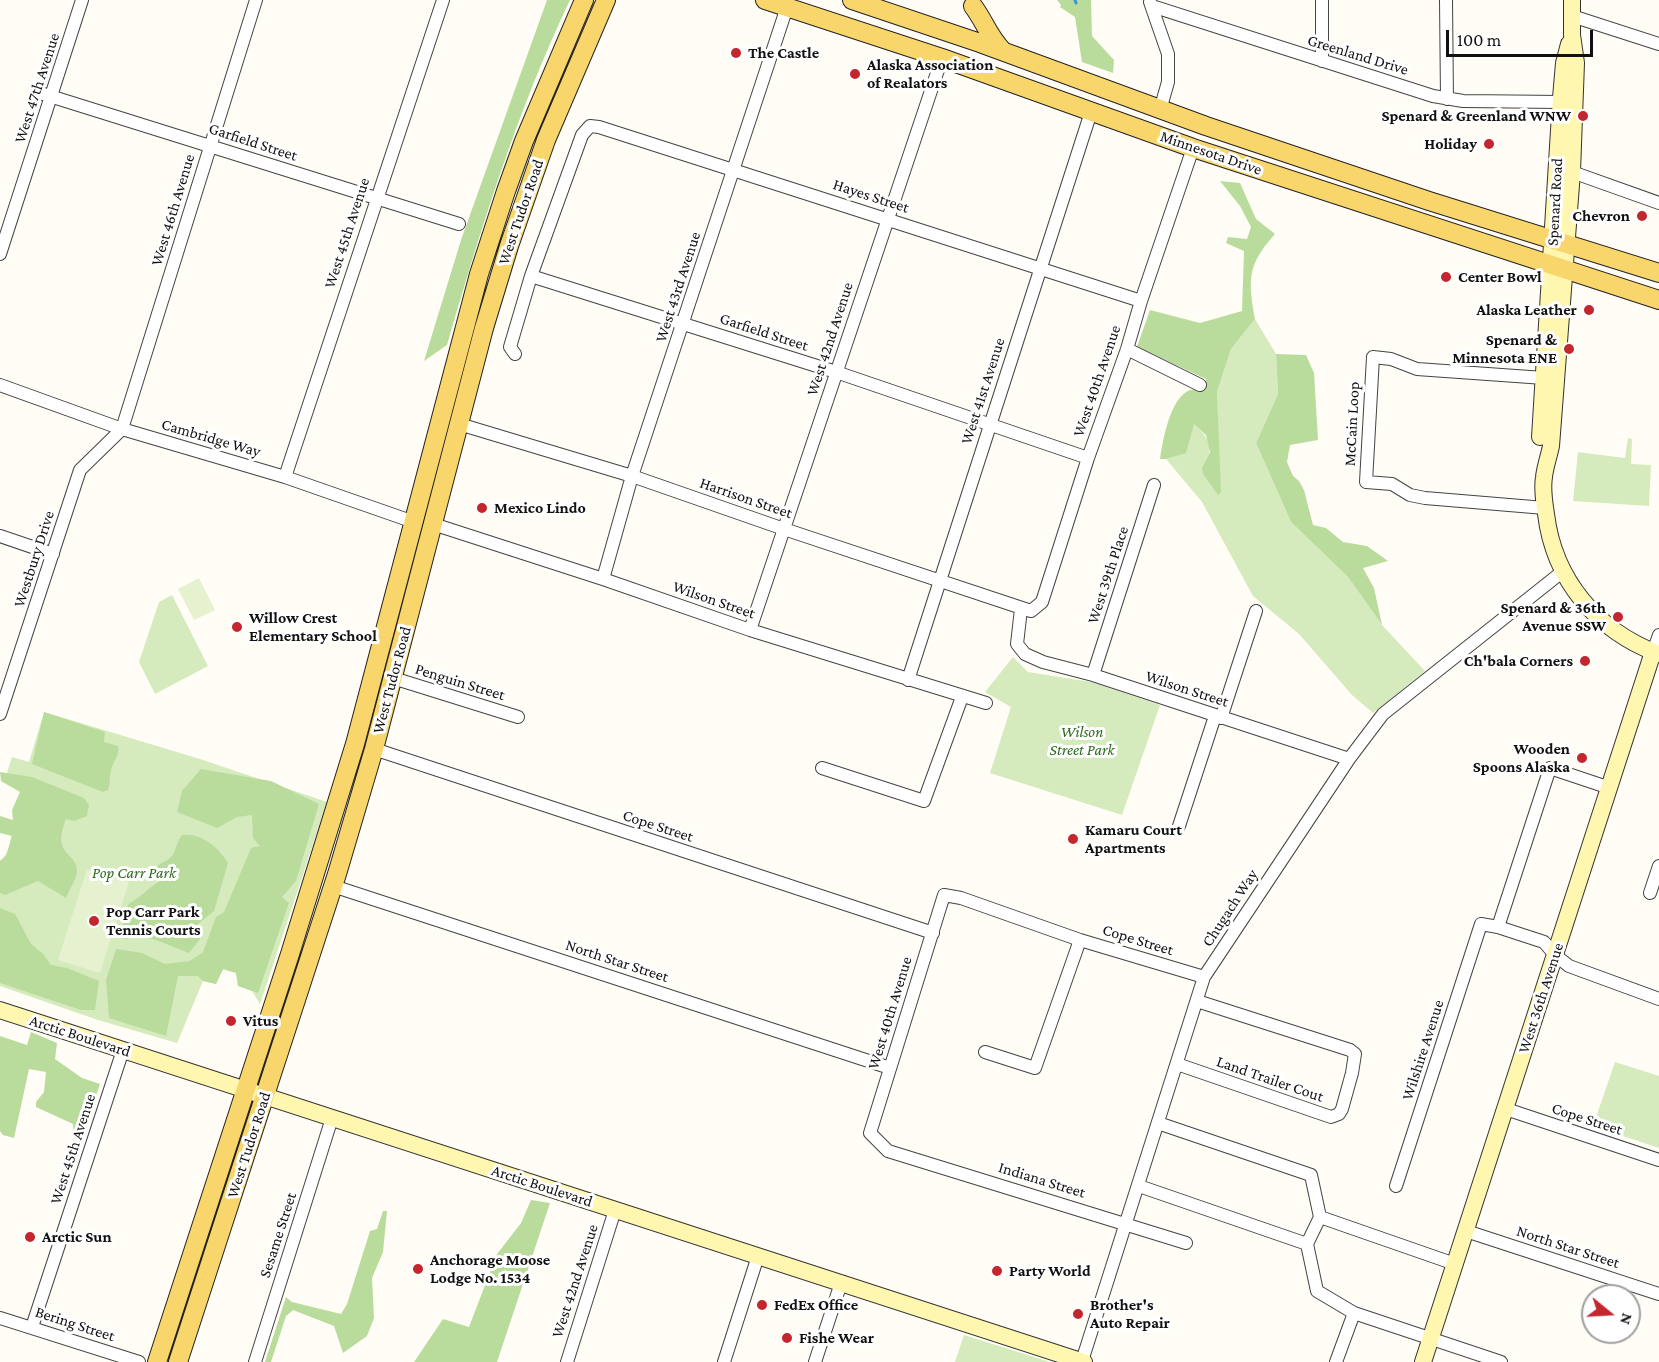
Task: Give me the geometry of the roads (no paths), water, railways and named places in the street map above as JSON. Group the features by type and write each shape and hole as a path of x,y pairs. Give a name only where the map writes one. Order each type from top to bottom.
{"main road":[{"name":"West Tudor Road","path":"157,1362 247,1090 352,754 478,274 506,191 544,91 584,0"},
{"name":"West Tudor Road","path":"178,1362 333,886 374,749 484,328 521,208 546,140 606,0"},
{"name":"Minnesota Drive","path":"765,0 942,58 1193,148 1659,300"},
{"name":"Minnesota Drive","path":"852,0 1004,52 1160,110 1429,201 1659,273"},
{"path":"945,31 965,27 972,18 971,3"},
{"path":"971,3 980,15 986,30 1004,52"},
{"name":"Spenard Road","path":"1560,241 1572,172 1576,63 1572,35 1572,8"},
{"name":"Spenard Road","path":"1544,476 1551,446 1560,241 1561,102 1564,63 1572,35"},
{"name":"Spenard Road","path":"1558,267 1544,378 1539,462 1544,476 1545,508 1553,551 1562,572 1575,592 1594,614 1624,637 1656,653"},
{"path":"433,524 425,517 426,493 442,434 439,423"},
{"path":"407,623 400,610 417,532 414,522"},
{"name":"West 36th Avenue","path":"1423,1362 1656,653"},
{"name":"Arctic Boulevard","path":"0,1010 1083,1362"}],"street":[{"name":"West 47th Avenue","path":"0,254 82,0"},
{"name":"West 46th Avenue","path":"123,429 256,0"},
{"name":"West 45th Avenue","path":"285,477 443,0"},
{"path":"1322,0 1322,61"},
{"path":"1446,0 1447,99"},
{"path":"1151,3 1168,54 1168,82 1160,110"},
{"name":"Greenland Drive","path":"1151,3 1322,61 1447,99 1561,102"},
{"name":"West 43rd Avenue","path":"603,579 632,476 787,7"},
{"path":"1572,8 1659,44"},
{"name":"West 42nd Avenue","path":"750,630 942,58"},
{"name":"Garfield Street","path":"37,92 459,224"},
{"name":"West 41st Avenue","path":"908,680 1091,112"},
{"name":"Hayes Street","path":"531,276 582,135 590,126 887,218 1141,301"},
{"name":"West 40th Avenue","path":"1021,609 1031,611 1042,602 1193,148"},
{"path":"1572,172 1659,203"},
{"name":"Garfield Street","path":"531,276 836,372 1088,458"},
{"path":"515,354 510,347 531,276"},
{"path":"1127,349 1200,385"},
{"name":"McCain Loop","path":"1544,378 1417,369 1391,359 1373,357 1366,482 1392,484 1410,495 1425,498 1545,508"},
{"name":"Cambridge Way","path":"0,385 123,429 285,477 414,522"},
{"name":"Harrison Street","path":"459,424 632,476 1021,609"},
{"name":"Westbury Drive","path":"0,714 5,683 53,554 80,470 123,429"},
{"name":"West 39th Place","path":"1093,675 1154,485"},
{"name":"Wilson Street","path":"433,524 750,630 986,704"},
{"path":"0,536 53,554"},
{"name":"Chugach Way","path":"1083,1362 1204,977 1349,759 1383,714 1562,572"},
{"name":"Wilson Street","path":"1021,609 1017,644 1025,654 1043,662 1093,675 1349,759"},
{"path":"1179,826 1256,611"},
{"name":"West 36th Avenue","path":"1656,653 1659,635"},
{"name":"Penguin Street","path":"393,678 518,717"},
{"path":"822,768 924,801 962,697"},
{"name":"Cope Street","path":"374,749 933,933"},
{"path":"1610,788 1550,768 1498,927 1544,942 1569,966 1659,999"},
{"path":"1650,893 1659,866"},
{"name":"North Star Street","path":"333,886 890,1068"},
{"name":"West 40th Avenue","path":"888,1150 870,1133 944,895 961,898"},
{"name":"Cope Street","path":"961,898 1080,940 1204,977"},
{"name":"Wilshire Avenue","path":"1396,1186 1481,924 1498,927"},
{"path":"985,1052 1035,1068 1080,940"},
{"name":"Land Trailer Cout","path":"1177,1064 1331,1117 1339,1114 1342,1109 1355,1054 1350,1050 1197,1001"},
{"name":"West 45th Avenue","path":"32,1327 123,1050"},
{"name":"Cope Street","path":"1506,1109 1659,1160"},
{"name":"Sesame Street","path":"255,1362 332,1118"},
{"path":"1158,1123 1311,1175 1320,1217 1307,1244 1317,1291 1354,1313 1502,1362"},
{"name":"Indiana Street","path":"888,1150 1186,1243"},
{"path":"1139,1185 1307,1244"},
{"name":"West 42nd Avenue","path":"567,1362 615,1210"},
{"path":"1320,1217 1455,1264"},
{"name":"North Star Street","path":"1466,1231 1659,1294"},
{"path":"724,1362 758,1256"},
{"path":"815,1362 842,1283"},
{"path":"1336,1362 1354,1313"},
{"name":"Bering Street","path":"0,1318 139,1362"}],"place":[{"name":"The Castle","path":"736,53"},
{"name":"Alaska Association of Realators","path":"855,74"},
{"name":"Spenard & Greenland WNW","path":"1583,116"},
{"name":"Holiday","path":"1489,144"},
{"name":"Chevron","path":"1642,216"},
{"name":"Center Bowl","path":"1446,277"},
{"name":"Alaska Leather","path":"1589,310"},
{"name":"Spenard & Minnesota ENE","path":"1569,349"},
{"name":"Mexico Lindo","path":"482,508"},
{"name":"Spenard & 36th Avenue SSW","path":"1618,617"},
{"name":"Willow Crest Elementary School","path":"237,627"},
{"name":"Ch'bala Corners","path":"1585,661"},
{"name":"Wooden Spoons Alaska","path":"1582,758"},
{"name":"Kamaru Court Apartments","path":"1073,839"},
{"name":"Pop Carr Park Tennis Courts","path":"94,921"},
{"name":"Vitus","path":"231,1021"},
{"name":"Arctic Sun","path":"30,1237"},
{"name":"Anchorage Moose Lodge No. 1534","path":"418,1269"},
{"name":"Party World","path":"997,1271"},
{"name":"FedEx Office","path":"762,1305"},
{"name":"Brother's Auto Repair","path":"1078,1314"},
{"name":"Fishe Wear","path":"787,1338"}],"park label":[{"name":"Wilson Street Park","path":"1082,741"},
{"name":"Pop Carr Park","path":"134,873"}]}
